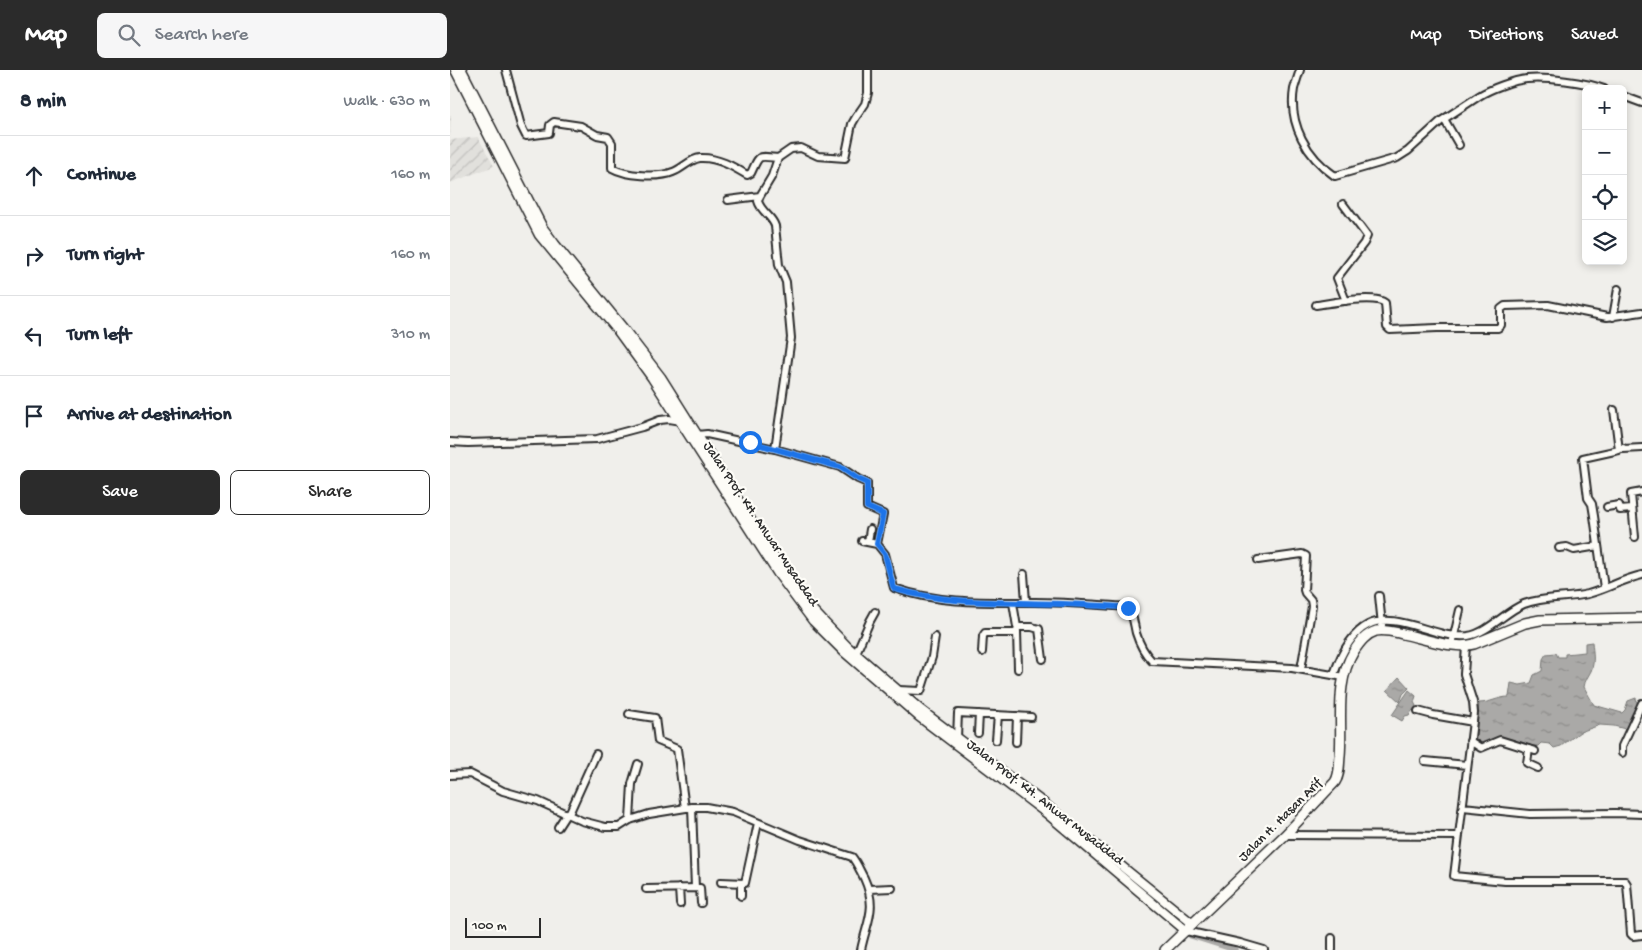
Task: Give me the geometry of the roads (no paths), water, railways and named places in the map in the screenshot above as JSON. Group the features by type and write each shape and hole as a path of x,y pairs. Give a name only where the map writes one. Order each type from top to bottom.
{"main road":[{"path":"1382,625 1453,640 1466,646 1525,623 1540,620 1642,618"},
{"name":"Jalan H. Hasan Arif","path":"1165,950 1187,924 1285,835 1330,789 1337,779 1341,751 1339,675 1358,645 1369,633 1382,625"}],"street":[{"name":"Jalan Prof. KH. Anwar Musaddad","path":"455,70 467,87 509,170 543,228 648,360 721,479 822,626 931,727 1046,813 1175,920 1187,924"},
{"name":"Jalan Prof. KH. Anwar Musaddad","path":"462,70 467,87"},
{"path":"506,70 521,126 526,136 548,133 550,125 554,122 581,126 597,135 604,135 609,138 612,144 612,168 620,172 634,175 666,174 696,159 702,158 728,164 749,175 759,158 764,156 778,158"},
{"path":"775,449 792,338 786,284 779,266 775,226 774,222 759,205 760,196 772,176 778,158 791,149 801,148 818,156 845,158 852,124 865,104 868,92 868,70"},
{"path":"1300,70 1294,89 1294,110 1297,130 1312,156 1334,176 1397,158 1408,151 1444,119 1485,92 1524,79 1590,85"},
{"path":"1627,97 1642,103"},
{"path":"1444,119 1460,145"},
{"path":"728,200 760,196"},
{"path":"1343,204 1367,236 1364,243 1337,278 1346,302"},
{"path":"1613,317 1618,289"},
{"path":"1316,305 1366,299 1383,301 1385,303 1387,327 1390,330 1498,328 1501,325 1502,307 1512,305 1548,305 1613,317 1642,312"},
{"path":"1604,588 1592,504 1588,498 1583,458 1617,452 1619,448 1614,410"},
{"path":"450,442 598,439 660,420 684,420"},
{"name":"Jalan Prof. KH. Anwar Musaddad","path":"684,420 697,435 721,479"},
{"path":"697,435 707,434 775,449 840,467 866,483 867,507 883,515 877,544"},
{"path":"1619,448 1642,448"},
{"path":"1635,537 1631,494 1642,492"},
{"path":"1607,507 1619,504 1620,510 1632,509"},
{"path":"870,529 865,542 877,544 885,554 895,589 948,600 1128,608 1137,635 1152,661 1301,669 1339,675"},
{"path":"1559,548 1567,547 1574,550 1598,546"},
{"path":"1258,560 1302,554 1306,556 1304,590 1311,600 1312,606 1301,669"},
{"path":"1024,574 1026,602"},
{"path":"1460,610 1453,640 1474,634 1525,604 1588,594 1642,575"},
{"path":"1379,596 1382,625"},
{"path":"1014,603 1018,669"},
{"path":"856,653 875,612"},
{"name":"Jalan Prof. KH. Anwar Musaddad","path":"822,626 856,653 878,677 898,690 957,738 1045,804 1187,924"},
{"path":"982,652 984,634 1032,627 1039,629 1044,659"},
{"path":"898,690 921,691 932,657 935,637"},
{"path":"1466,646 1464,674 1473,702 1474,744 1467,765 1454,875 1505,881 1624,881 1627,884 1631,934 1633,936 1642,935"},
{"path":"1622,753 1622,746 1642,703"},
{"path":"1418,711 1433,716 1473,722"},
{"path":"957,738 958,713 1031,717"},
{"path":"629,714 656,718 658,741 677,749 685,808"},
{"path":"978,733 979,714"},
{"path":"996,740 998,715"},
{"path":"1016,742 1017,716"},
{"path":"1474,744 1483,748 1492,742 1500,740 1532,750 1527,763 1538,768"},
{"path":"558,827 566,815 596,754"},
{"path":"1425,761 1467,765"},
{"path":"630,820 632,784 638,764"},
{"path":"450,775 470,774 503,790 538,801 566,815 609,828 648,814 692,807 706,807 734,812 758,823 852,858 869,889 872,904 870,920 861,950"},
{"path":"692,807 696,888"},
{"path":"1463,807 1530,814 1642,814"},
{"path":"721,882 745,883 758,823"},
{"path":"1285,835 1459,836"},
{"path":"741,883 741,896"},
{"path":"679,888 680,904"},
{"path":"646,889 700,888 701,904"},
{"path":"869,889 892,888"},
{"path":"1187,924 1264,950"},
{"path":"1332,938 1332,950"}],"water":[{"path":"1592,642 1593,664 1584,687 1594,705 1622,713 1628,701 1636,698 1638,707 1629,730 1600,725 1580,732 1561,746 1554,748 1550,744 1541,743 1538,746 1525,745 1511,739 1502,738 1485,746 1476,739 1479,703 1509,697 1511,683 1520,685 1531,683 1534,675 1542,671 1543,659 1546,654 1556,653 1558,657 1565,657 1565,654 1585,652 1585,643"},
{"path":"1399,677 1409,688 1403,694 1400,702 1387,690"},
{"path":"1409,690 1416,696 1414,702 1416,706 1402,721 1392,715"}],"waterway":[{"path":"1191,936 1235,950"}]}
